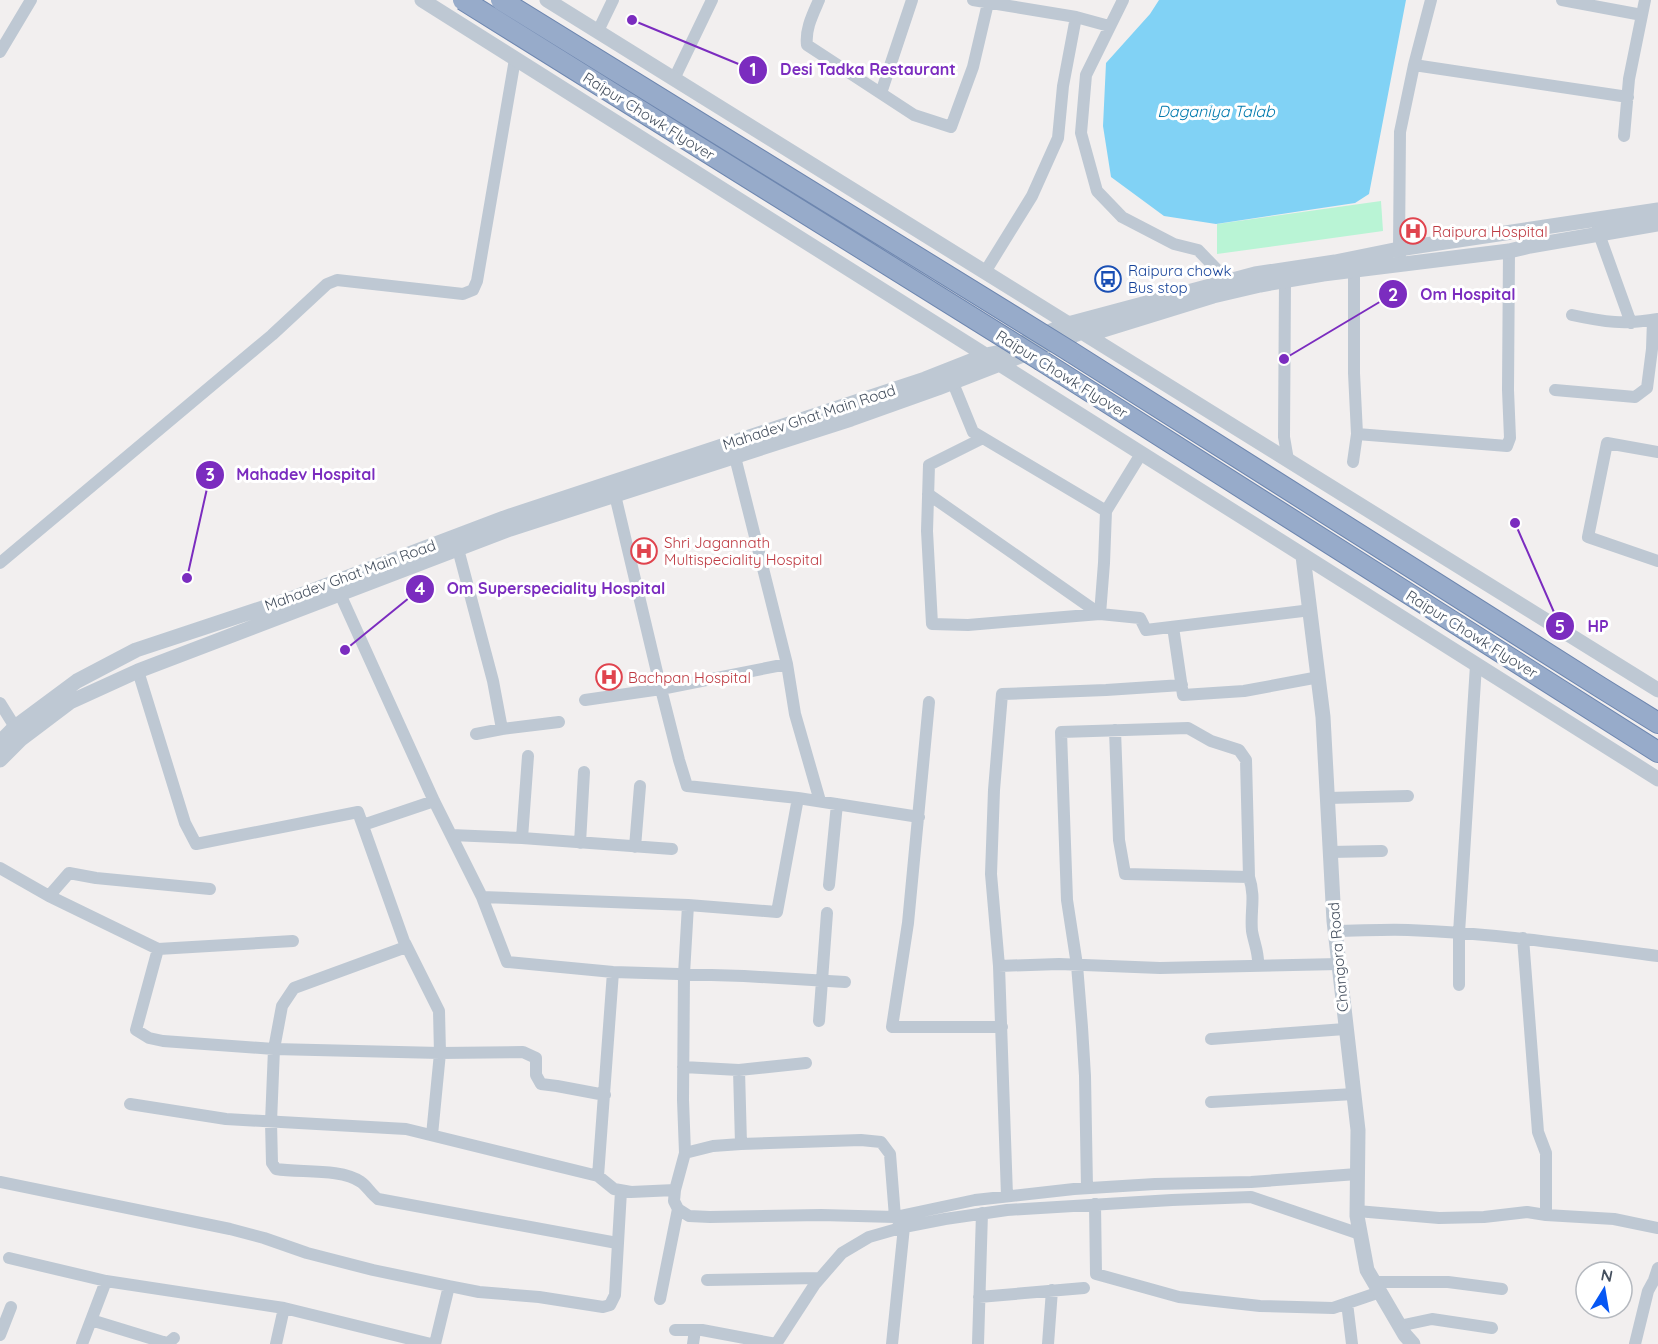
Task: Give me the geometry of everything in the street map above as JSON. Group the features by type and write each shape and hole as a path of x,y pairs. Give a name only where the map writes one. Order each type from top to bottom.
{"highway":[{"name":"Raipur Chowk Flyover","path":"463,0 1042,361 1658,752"},
{"name":"Raipur Chowk Flyover","path":"501,0 1061,346 1658,723"}],"street":[{"path":"0,52 31,0"},
{"path":"422,0 1658,779"},
{"path":"547,0 1658,690"},
{"path":"598,32 613,0"},
{"path":"674,79 712,0"},
{"path":"819,0 808,27 807,45 914,116 951,127 973,67 988,3"},
{"path":"880,93 912,0"},
{"path":"973,0 1076,17 1110,26"},
{"path":"1123,0 1086,75 1081,133 1097,191 1122,217 1174,244 1198,250 1228,281"},
{"path":"1401,257 1400,132 1431,0"},
{"path":"1562,0 1642,15"},
{"path":"1624,136 1629,79 1645,0"},
{"path":"985,272 1032,196 1058,138 1063,86 1076,17"},
{"path":"0,563 272,335 327,284 337,280 463,294 473,290 477,281 515,58"},
{"path":"1414,65 1628,97"},
{"name":"Mahadev Ghat Main Road","path":"0,742 15,727 77,681 136,650 293,598 504,518 924,379 1001,352 1068,324 1255,274 1401,257 1598,227 1658,210"},
{"path":"0,760 21,739 70,702 138,671 510,529 851,419 953,383 1082,332 1103,330 1213,296 1286,280 1354,270 1401,257 1509,251 1598,227 1658,224"},
{"path":"1598,227 1631,322"},
{"path":"1357,434 1507,446 1510,438 1509,251"},
{"path":"1353,462 1357,434 1354,373 1354,270"},
{"path":"1286,280 1284,437 1288,460"},
{"path":"1555,390 1635,397 1652,388 1655,319 1607,322 1572,315"},
{"path":"953,383 973,432 1106,511"},
{"path":"983,438 929,465 927,531 932,624 968,625 1100,614 1140,618 1146,630 1311,610"},
{"path":"1658,452 1607,442 1588,537 1658,561"},
{"path":"1100,614 1106,511 1141,454"},
{"path":"735,457 786,664 795,714 820,801"},
{"path":"615,495 661,689 687,786 798,798 919,817"},
{"path":"928,495 1100,614"},
{"path":"458,549 502,729"},
{"name":"Changora Road","path":"1303,556 1323,717 1335,931 1358,1130 1357,1211 1360,1234 1367,1270 1399,1326 1413,1344"},
{"path":"340,594 434,801 482,897 507,962 613,972 845,982"},
{"path":"1173,627 1183,695 1244,691 1319,677"},
{"path":"585,700 661,689 786,664"},
{"path":"1459,985 1459,933 1476,665"},
{"path":"138,671 185,823 196,844 358,812 405,943 439,1011 440,1053 432,1135"},
{"path":"1007,1196 999,966 991,874 994,790 1002,694 1182,685"},
{"path":"929,702 908,923 892,1027 1002,1027"},
{"path":"0,703 15,727"},
{"path":"476,734 559,722"},
{"path":"1087,1188 1085,1076 1077,965 1067,900 1061,732 1188,728 1211,741 1239,750 1246,760 1249,877 1254,890 1252,931 1259,958 1258,965"},
{"path":"1115,730 1119,840 1125,873 1249,877"},
{"path":"522,838 528,756"},
{"path":"580,843 584,772"},
{"path":"635,847 639,786"},
{"path":"1328,798 1408,796"},
{"path":"482,897 688,905 777,912 798,798"},
{"path":"363,825 434,801"},
{"path":"829,885 837,804"},
{"path":"451,836 522,838 672,849"},
{"path":"1330,852 1382,851"},
{"path":"0,868 49,896 158,949 293,941"},
{"path":"49,896 69,873 96,878 210,889"},
{"path":"688,905 684,974 685,1153 674,1201 678,1209 689,1216 895,1217 975,1200 1087,1188 1251,1182 1357,1174"},
{"path":"819,1021 826,913"},
{"path":"1335,931 1406,930 1459,933 1523,938 1658,956"},
{"path":"1523,938 1538,1132 1546,1153 1546,1215"},
{"path":"405,943 406,947 294,988 282,1006 274,1049 272,1163 276,1169 338,1173 361,1182 378,1199 617,1243"},
{"path":"158,949 136,1030 149,1038 274,1049 440,1053 523,1052 536,1058 536,1075 541,1084 605,1095"},
{"path":"999,966 1077,965 1160,968 1339,964"},
{"path":"598,1176 613,972"},
{"path":"1211,1039 1345,1029"},
{"path":"683,1067 739,1070 806,1063"},
{"path":"739,1070 741,1144"},
{"path":"1211,1102 1354,1094"},
{"path":"130,1104 226,1119 406,1129 598,1176 614,1189 621,1191 675,1190"},
{"path":"685,1153 713,1146 741,1144 861,1140 881,1142 890,1154 895,1217 904,1227 892,1344"},
{"path":"0,1182 230,1229 351,1264 479,1293 539,1297 603,1307 610,1305 615,1295 621,1191"},
{"path":"675,1330 695,1330 776,1344 819,1278 842,1253 868,1237 904,1227 1007,1210 1251,1197 1360,1234"},
{"path":"1095,1204 1096,1274 1179,1297 1260,1306 1334,1308 1377,1287 1448,1282 1502,1289"},
{"path":"660,1299 678,1209"},
{"path":"1357,1211 1439,1218 1484,1217 1527,1212 1614,1219 1658,1228"},
{"path":"978,1344 982,1214"},
{"path":"9,1258 106,1281 284,1308 433,1344 449,1286"},
{"path":"1635,1344 1648,1291 1658,1268"},
{"path":"707,1280 819,1278"},
{"path":"81,1344 106,1281"},
{"path":"979,1297 1084,1288"},
{"path":"1048,1344 1052,1290"},
{"path":"1347,1303 1352,1344"},
{"path":"0,1335 11,1307"},
{"path":"276,1344 284,1308"},
{"path":"1399,1326 1432,1319 1492,1328"},
{"path":"91,1320 163,1342 168,1343 174,1338"},
{"path":"693,1344 695,1330"}],"green space":[{"path":"1381,201 1383,231 1217,254 1217,224"}],"water":[{"name":"Daganiya Talab","path":"1159,0 1406,0 1369,194 1355,203 1216,224 1164,216 1111,177 1103,126 1106,63 1150,14"}],"place":[{"name":"Desi Tadka Restaurant","path":"632,20"},
{"name":"Raipura Hospital","path":"1413,231"},
{"name":"Raipura chowk Bus stop","path":"1108,279"},
{"name":"Om Hospital","path":"1284,359"},
{"name":"HP","path":"1515,523"},
{"name":"Shri Jagannath Multispeciality Hospital","path":"644,551"},
{"name":"Mahadev Hospital","path":"187,578"},
{"name":"Om Superspeciality Hospital","path":"345,650"},
{"name":"Bachpan Hospital","path":"609,677"}]}
